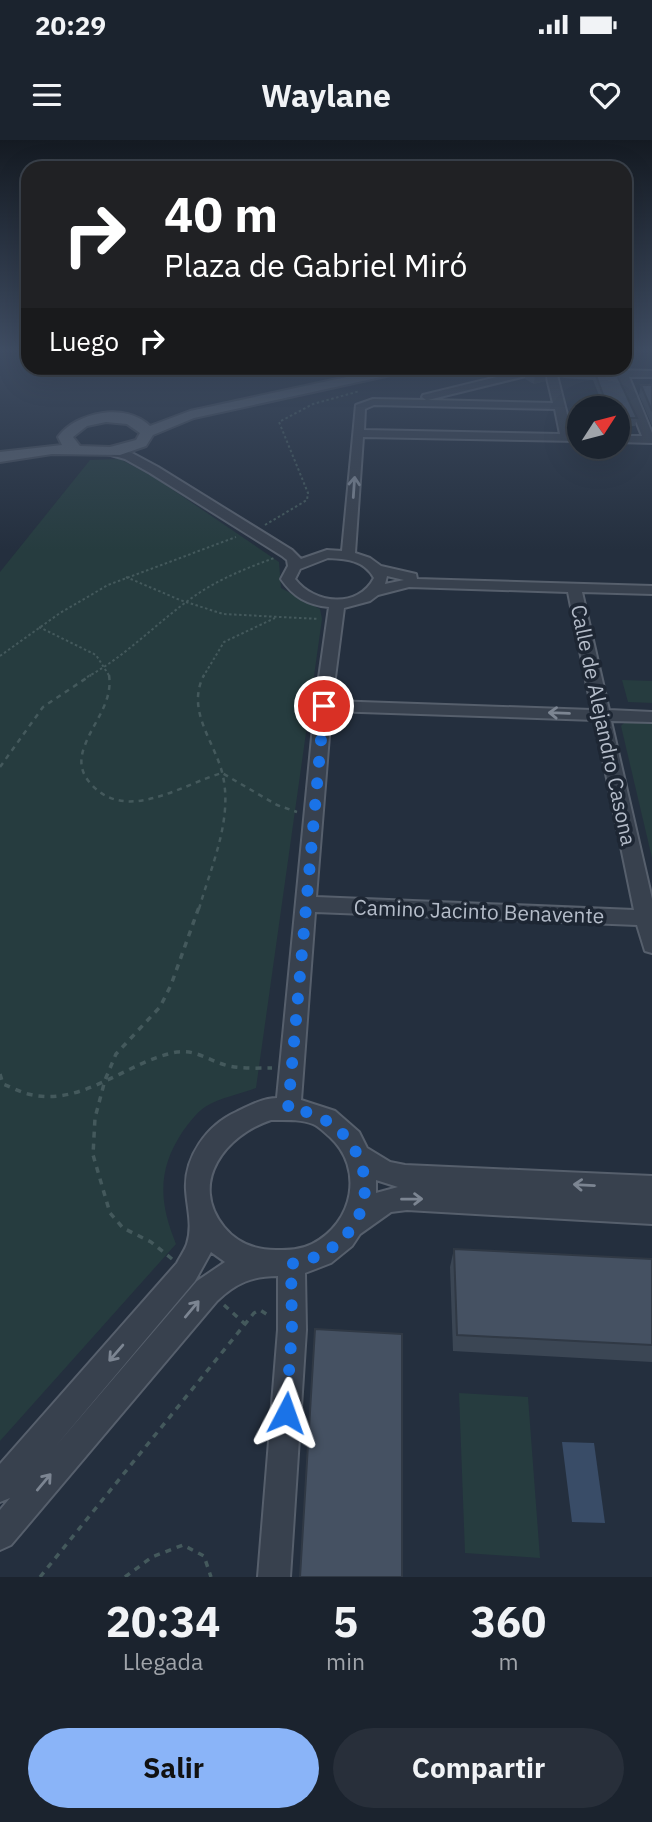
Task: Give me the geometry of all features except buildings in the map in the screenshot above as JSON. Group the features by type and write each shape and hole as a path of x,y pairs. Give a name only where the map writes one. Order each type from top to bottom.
{"main road":[{"path":"0,457 46,444 87,422 104,419 133,421 175,415"},
{"path":"0,457 50,449 110,453 145,438 173,420 192,415"},
{"path":"133,421 144,426 145,438"},
{"path":"68,432 66,441 80,451"}],"street":[{"path":"348,555 359,415"},
{"path":"630,439 650,440 640,415"},
{"path":"358,433 567,438"},
{"path":"145,438 147,453 256,528 291,559 348,555 366,561 378,570 407,577 652,583"},
{"path":"110,453 128,456 256,528 317,556"},
{"path":"291,559 288,579 292,589 301,596 335,611"},
{"path":"375,591 382,578 378,570"},
{"path":"335,611 375,591 409,583 652,590"},
{"name":"Calle de Alejandro Casona","path":"573,588 649,918 652,945"},
{"path":"288,1109 335,611"},
{"path":"324,706 652,717"},
{"name":"Camino Jacinto Benavente","path":"306,904 649,918"},
{"path":"0,1487 186,1272 200,1247 203,1217 198,1178 200,1170 212,1143 226,1129 248,1115 271,1108 305,1110 327,1119 351,1141 360,1157 365,1182 361,1210 340,1242 315,1258 282,1266 247,1260 218,1241 203,1217"},
{"path":"360,1157 385,1172 405,1177 652,1188"},
{"path":"352,1226 386,1201 407,1198 652,1212"},
{"path":"0,1534 207,1290 224,1275 240,1266 260,1262"},
{"path":"274,1577 292,1330 291,1264"}],"path":[{"path":"0,656 39,627 125,577 198,553 279,519 307,500 308,492 279,422 292,415"},
{"path":"0,766 43,707 105,667 186,602 241,570 291,559"},
{"path":"125,577 186,602 239,616 275,618 335,611"},
{"path":"151,1242 123,1227 110,1213 93,1155 95,1118 105,1080 116,1054 160,1007 171,985 197,915 221,833 225,814 222,773 197,710 202,679 225,642 275,618"},
{"path":"39,627 92,653 105,667 109,681 105,708 90,732 79,762 81,772 92,787 116,801 134,801 158,798 205,777 222,773 277,806 302,813"},
{"path":"0,1074 3,1084 24,1095 53,1098 77,1094 154,1057 182,1051 204,1055 226,1065 274,1068"},
{"path":"40,1577 254,1313 260,1310 274,1320"},
{"path":"125,1577 160,1551 183,1545 204,1556 211,1577"}],"green space":[{"path":"120,459 154,477 279,562 281,588 320,609 322,619 256,1088 205,1107 183,1131 169,1159 163,1186 166,1214 176,1244 0,1441 0,572 90,460"},
{"path":"622,680 652,681 652,703 628,702"},
{"path":"626,721 652,722 652,858 621,726"},
{"path":"459,1393 528,1397 540,1558 465,1553"}],"water":[{"path":"562,1442 594,1443 605,1523 572,1522"}],"route":[{"path":"286,1413 292,1330 291,1264 315,1258 340,1242 361,1210 365,1182 360,1157 351,1141 327,1119 305,1110 288,1109 324,706"}]}
